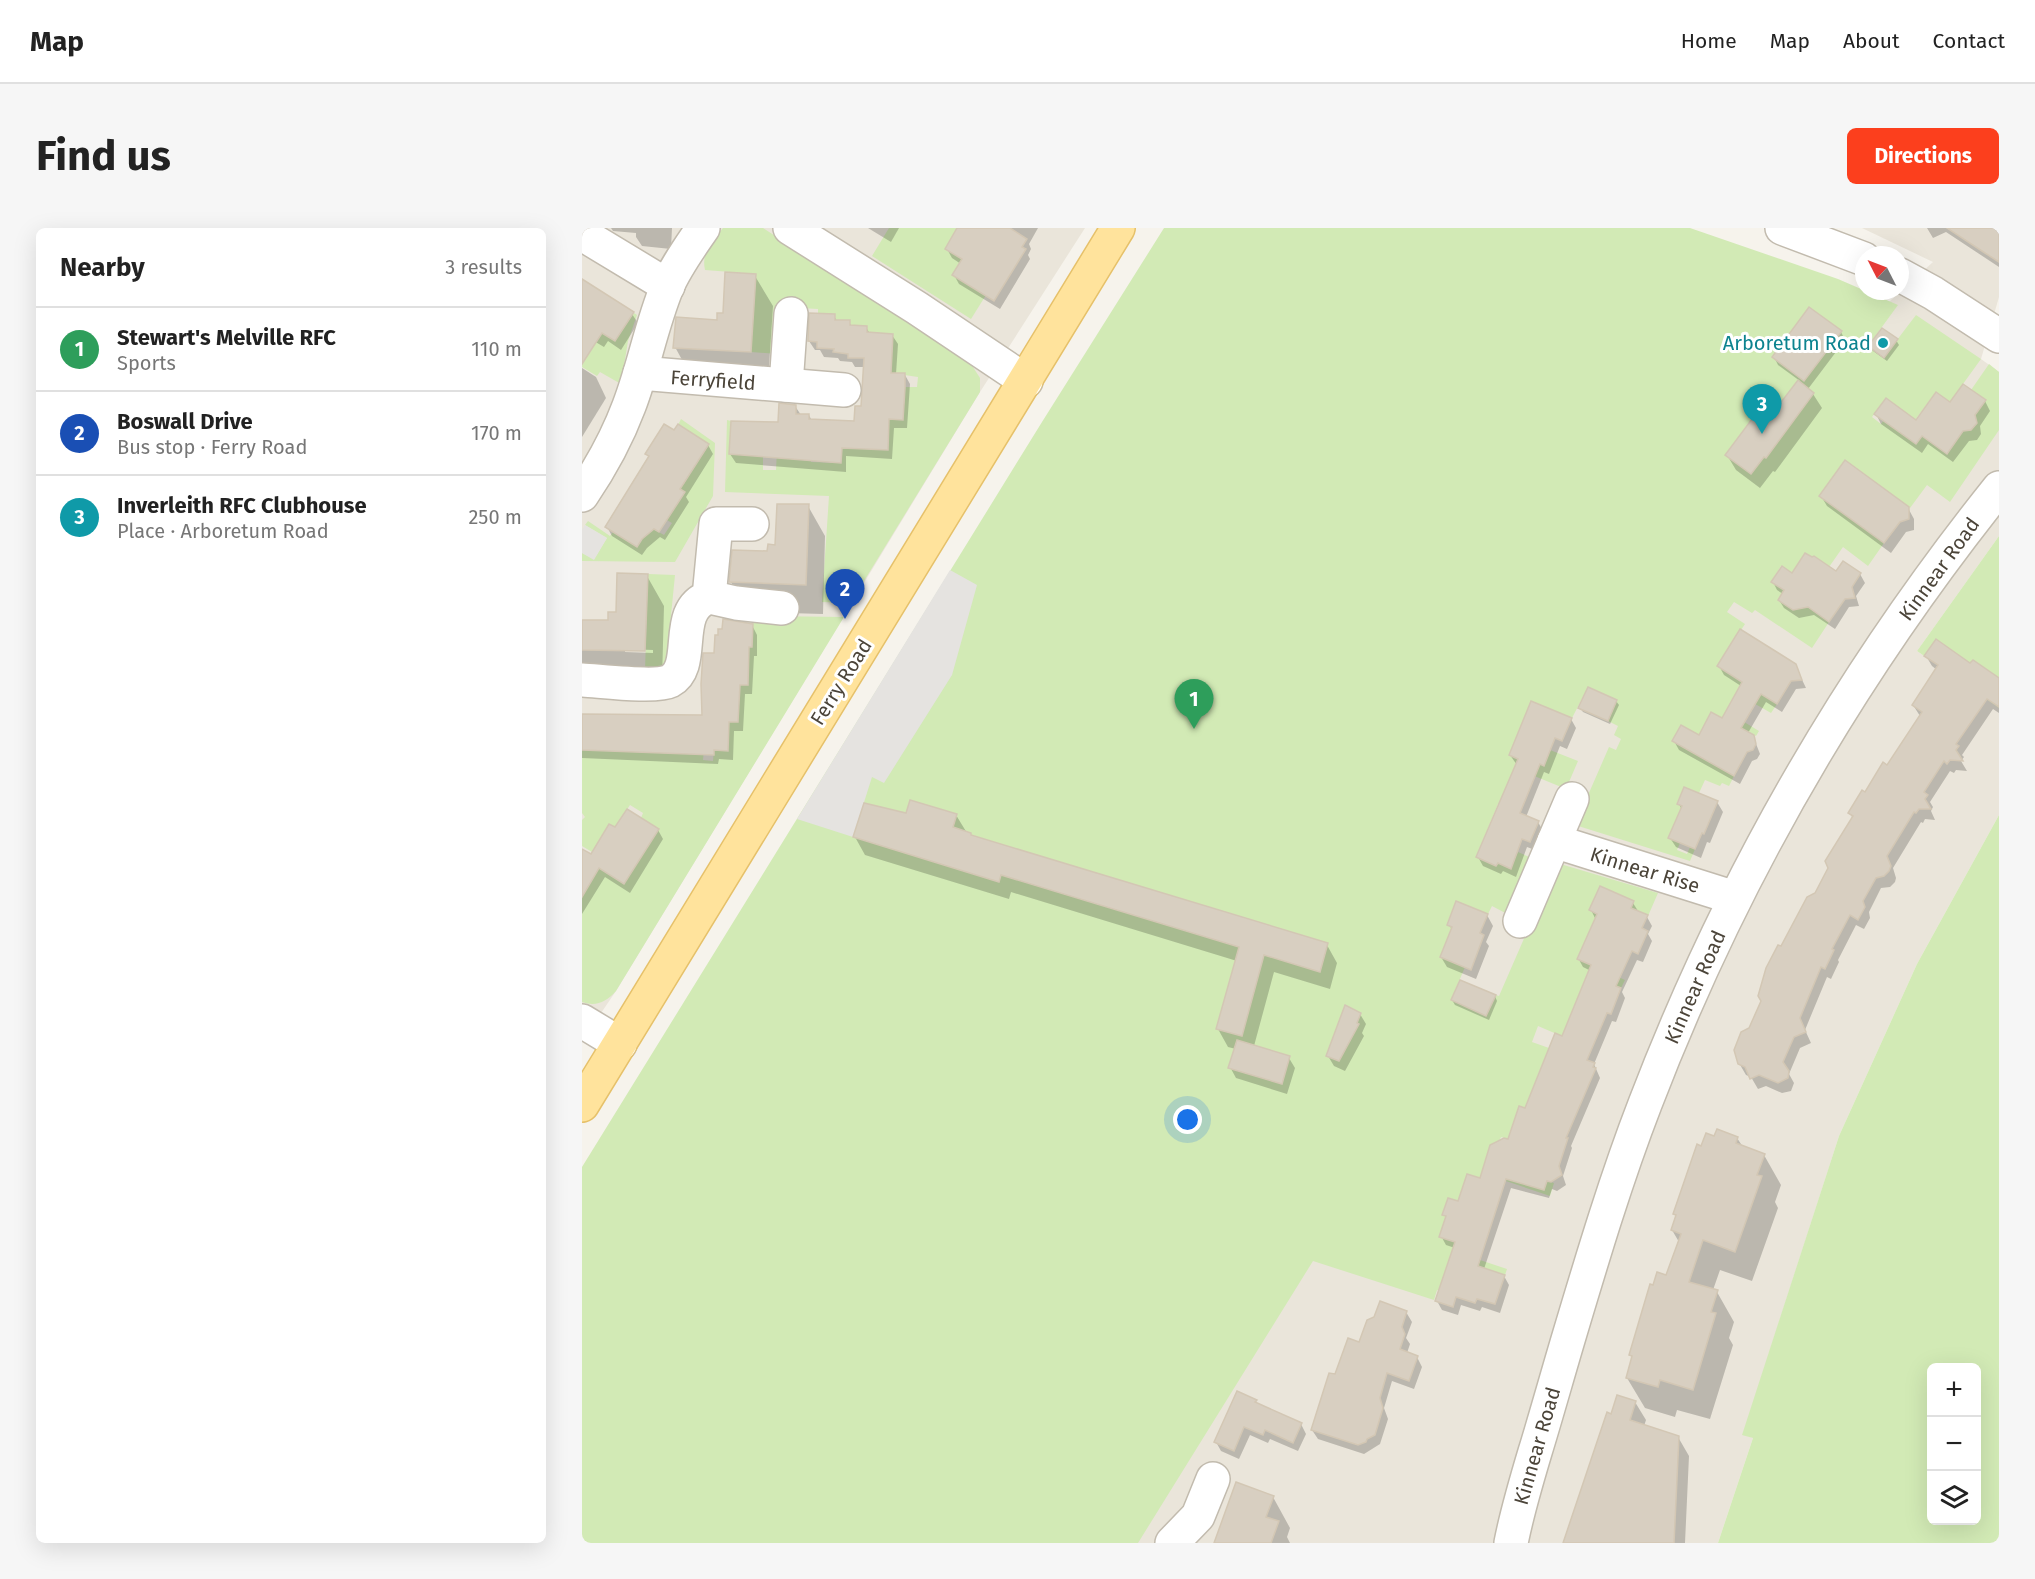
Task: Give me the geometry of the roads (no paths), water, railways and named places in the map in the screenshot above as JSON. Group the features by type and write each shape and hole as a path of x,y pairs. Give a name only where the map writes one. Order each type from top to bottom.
{"main road":[{"name":"Ferry Road","path":"582,1105 1119,228"}],"street":[{"name":"Ferryfield","path":"582,495 614,442 629,406 668,286 680,261 703,228"},
{"path":"790,228 917,308 1026,381"},
{"path":"1782,228 1855,256"},
{"path":"582,234 668,286"},
{"path":"1909,280 1999,336"},
{"path":"786,385 791,314"},
{"name":"Ferryfield","path":"640,373 844,390"},
{"name":"Kinnear Road","path":"1511,1543 1520,1504 1565,1350 1620,1173 1661,1065 1735,898 1788,800 1886,643 1934,572 1999,488"},
{"path":"709,597 716,524 752,524"},
{"path":"582,681 660,684 669,681 678,674 681,668 687,625 693,610 702,600 709,597 736,603 782,608"},
{"path":"1520,921 1572,800"},
{"name":"Kinnear Rise","path":"1554,842 1735,898"},
{"path":"582,1021 620,1044"},
{"path":"1172,1543 1198,1516 1212,1479"}],"place":[{"name":"Arboretum Road","path":"1883,343"},
{"name":"Inverleith RFC Clubhouse","path":"1762,434"},
{"name":"Boswall Drive","path":"845,619"},
{"name":"Stewart's Melville RFC","path":"1194,729"}]}
